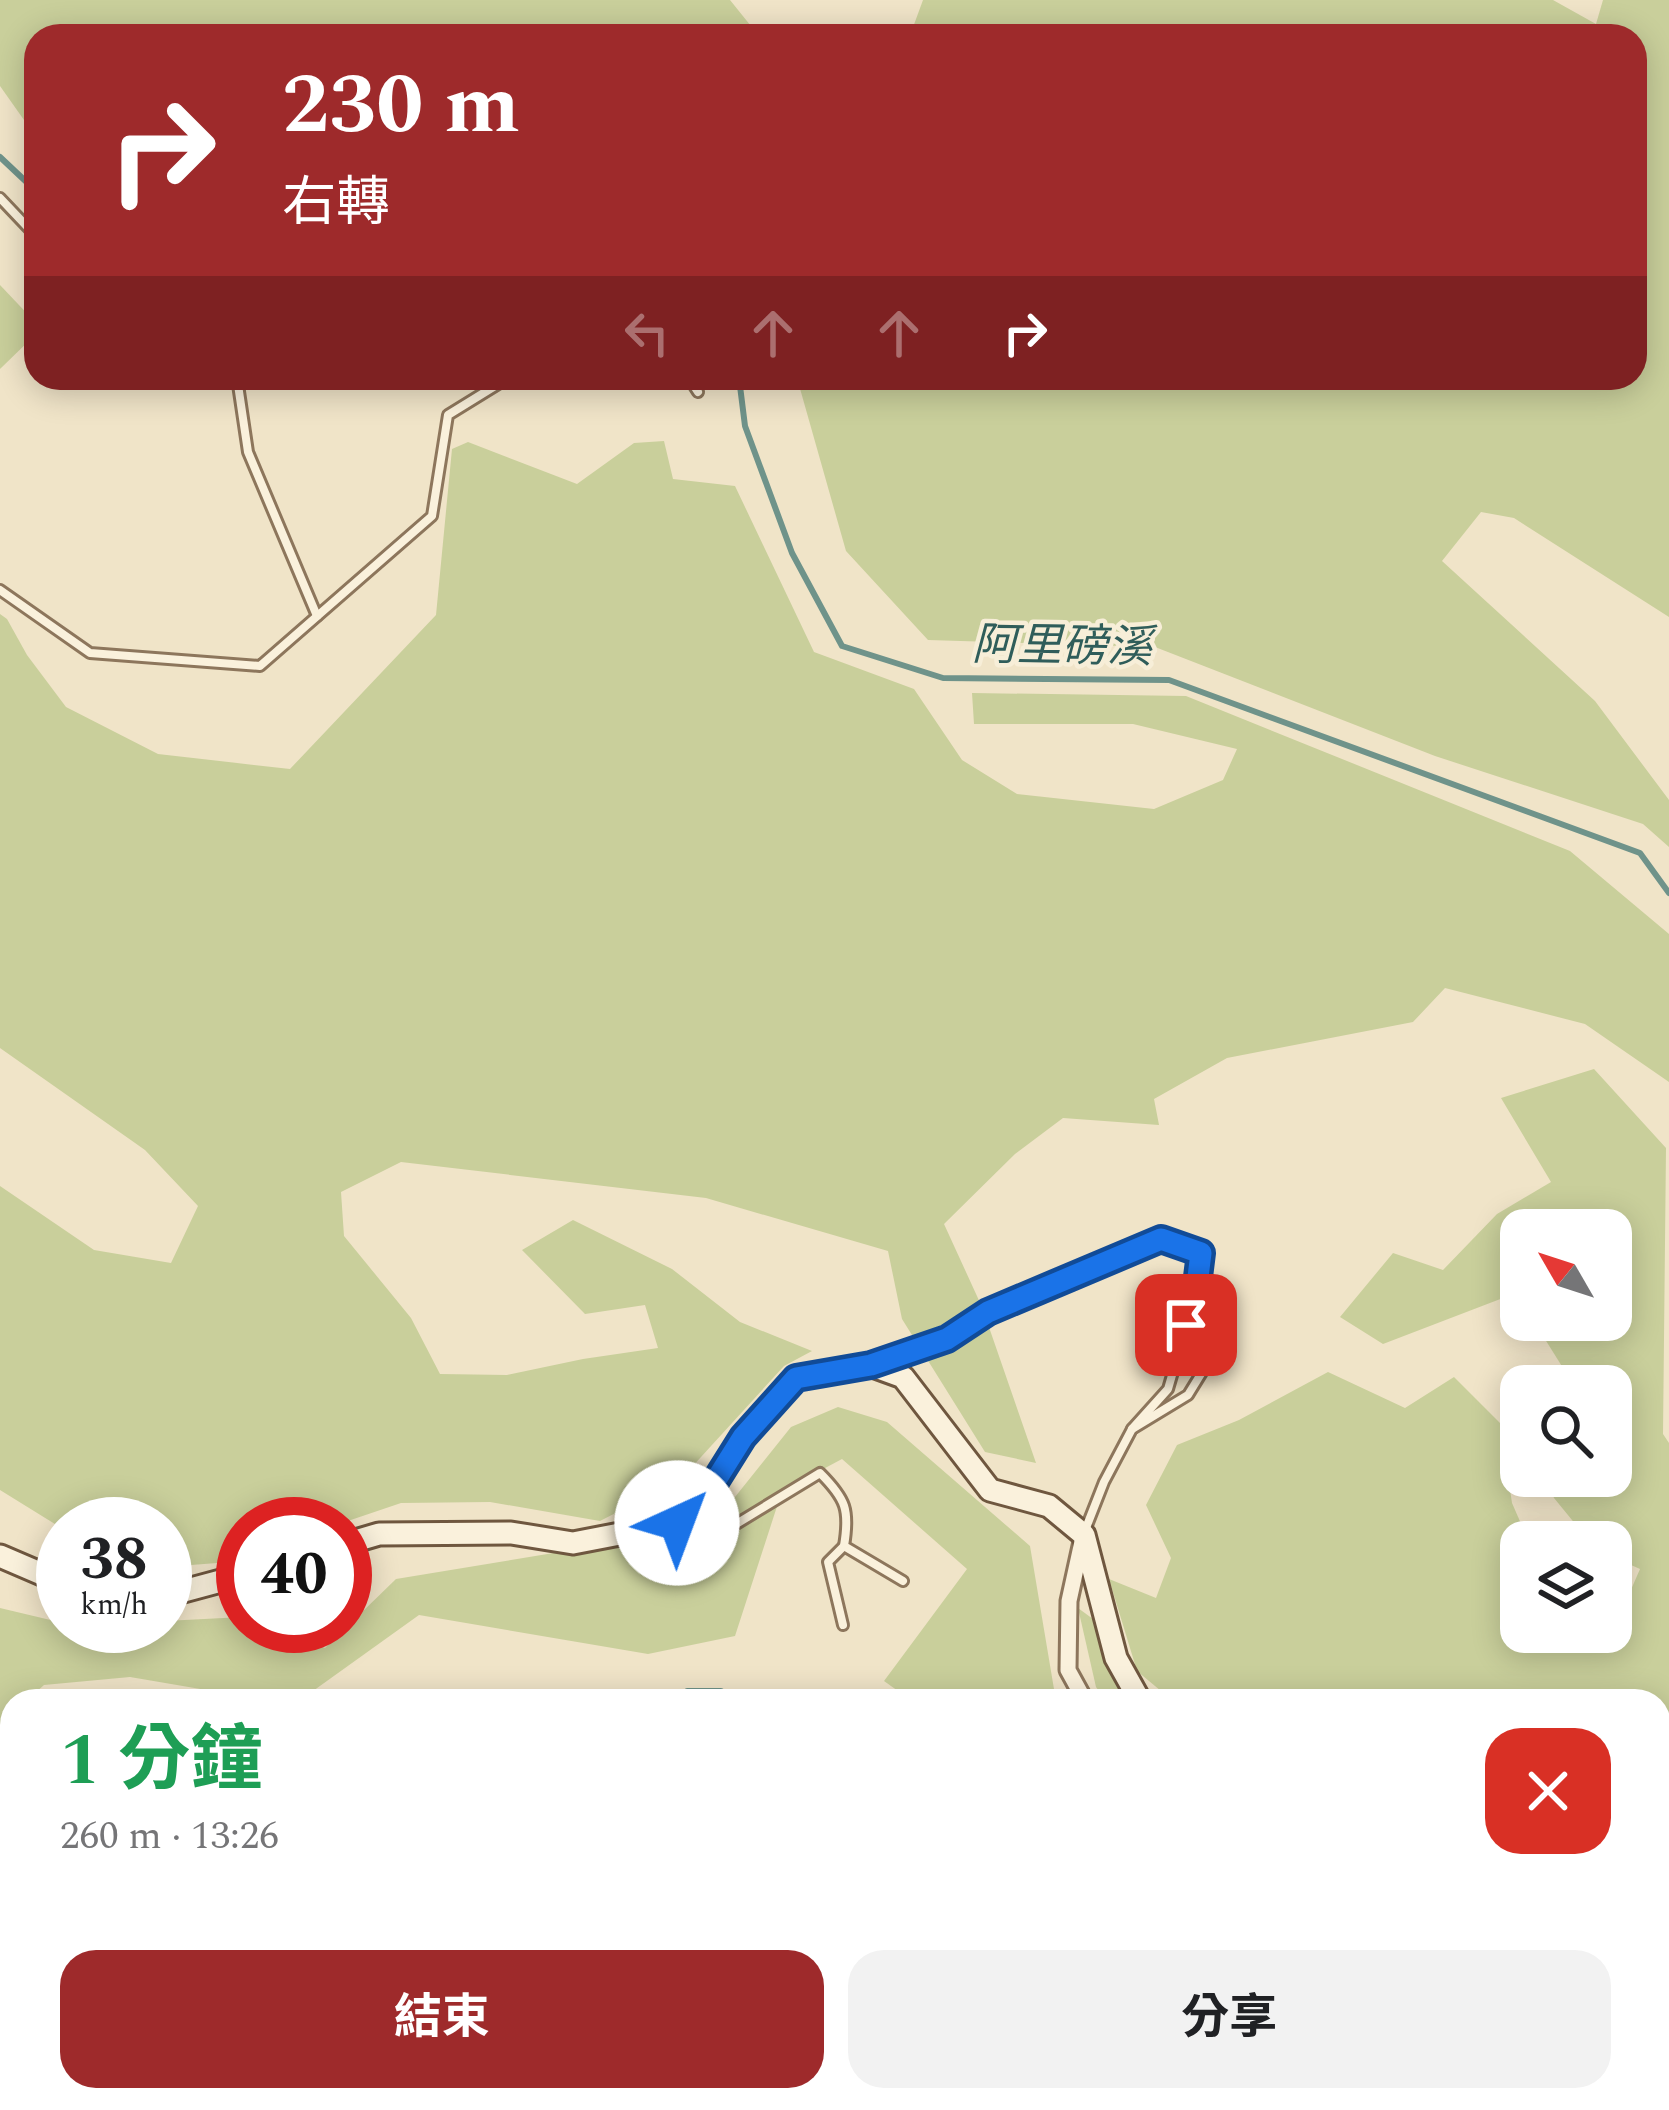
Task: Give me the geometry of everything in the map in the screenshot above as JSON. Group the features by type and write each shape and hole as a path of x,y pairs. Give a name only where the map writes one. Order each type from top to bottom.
{"street":[{"path":"372,1536 511,1532 574,1544 677,1523 701,1504 743,1437 796,1378 871,1365 903,1377 989,1490 1049,1506 1084,1534 1116,1658 1133,1689"},
{"path":"1078,1689 1068,1670 1069,1601 1084,1534"},
{"path":"0,1556 36,1571"}],"lane":[{"path":"0,198 24,223"},
{"path":"239,390 248,452 316,616"},
{"path":"0,590 89,653 260,666 432,516 448,415 489,390"},
{"path":"871,1365 947,1339 988,1312 1161,1239 1201,1253 1196,1293 1168,1389 1132,1429 1084,1534"},
{"path":"1132,1429 1188,1395 1220,1343"},
{"path":"677,1523 705,1543 820,1473 841,1495 848,1524 844,1546 828,1562 843,1625"},
{"path":"844,1546 903,1581"}],"green space":[{"path":"0,0 730,0 749,24 24,24 24,120 0,86"},
{"path":"923,0 1553,0 1596,24 914,24"},
{"path":"1603,0 1669,0 1669,617 1514,518 1481,512 1442,561 1595,701 1669,800 1669,847 1643,824 1435,756 1155,647 928,640 846,551 800,390 1647,390 1647,24 1596,24"},
{"path":"0,285 24,310 24,346 0,369"},
{"path":"664,441 673,479 735,486 814,652 914,689 962,760 1017,794 1154,809 1223,780 1237,749 1133,724 974,724 972,693 1186,696 1570,851 1669,934 1669,1082 1585,1024 1445,988 1413,1022 1227,1058 1154,1099 1159,1125 1063,1118 1015,1154 944,1224 982,1307 1036,1463 985,1452 902,1319 888,1251 706,1198 401,1162 341,1192 344,1236 411,1318 440,1374 507,1375 658,1348 645,1305 585,1314 522,1250 573,1220 672,1269 740,1322 812,1351 784,1366 680,1480 600,1521 490,1502 401,1503 372,1513 372,1497 216,1497 216,1563 192,1565 192,1497 36,1497 36,1512 0,1490 0,1186 94,1250 171,1263 198,1206 145,1150 0,1048 0,614 66,707 158,754 290,769 436,615 452,449 468,442 577,484 634,443"},
{"path":"1594,1069 1666,1148 1663,1434 1669,1443 1669,1689 1159,1689 1137,1671 1109,1579 1156,1598 1171,1558 1146,1505 1177,1445 1239,1420 1328,1372 1405,1408 1454,1377 1500,1423 1500,1497 1511,1497 1520,1521 1500,1521 1500,1653 1632,1653 1632,1587 1640,1569 1632,1565 1632,1521 1573,1521 1554,1497 1632,1497 1632,1365 1561,1365 1546,1341 1632,1341 1632,1209 1505,1209 1551,1182 1501,1098"},
{"path":"1497,1214 1500,1299 1383,1344 1340,1317 1393,1253 1443,1270"},
{"path":"838,1407 887,1422 1030,1546 1054,1689 895,1689 884,1681 967,1569 842,1459 782,1491 735,1636 648,1654 419,1615 372,1649 372,1602 396,1579 711,1527 791,1427"},
{"path":"0,1608 36,1617 36,1653 192,1653 192,1620 216,1618 216,1653 366,1653 316,1689 200,1689 130,1677 40,1689 0,1689"},
{"path":"1078,1608 1097,1622 1123,1689 1096,1687"}],"waterway":[{"name":"阿里磅溪","path":"0,157 24,180"},
{"name":"阿里磅溪","path":"740,390 745,426 792,553 842,646 943,678 1169,680 1640,853 1669,893"}],"route":[{"path":"677,1523 701,1504 743,1437 796,1378 871,1365 947,1339 988,1312 1161,1239 1201,1253 1186,1325"}]}
